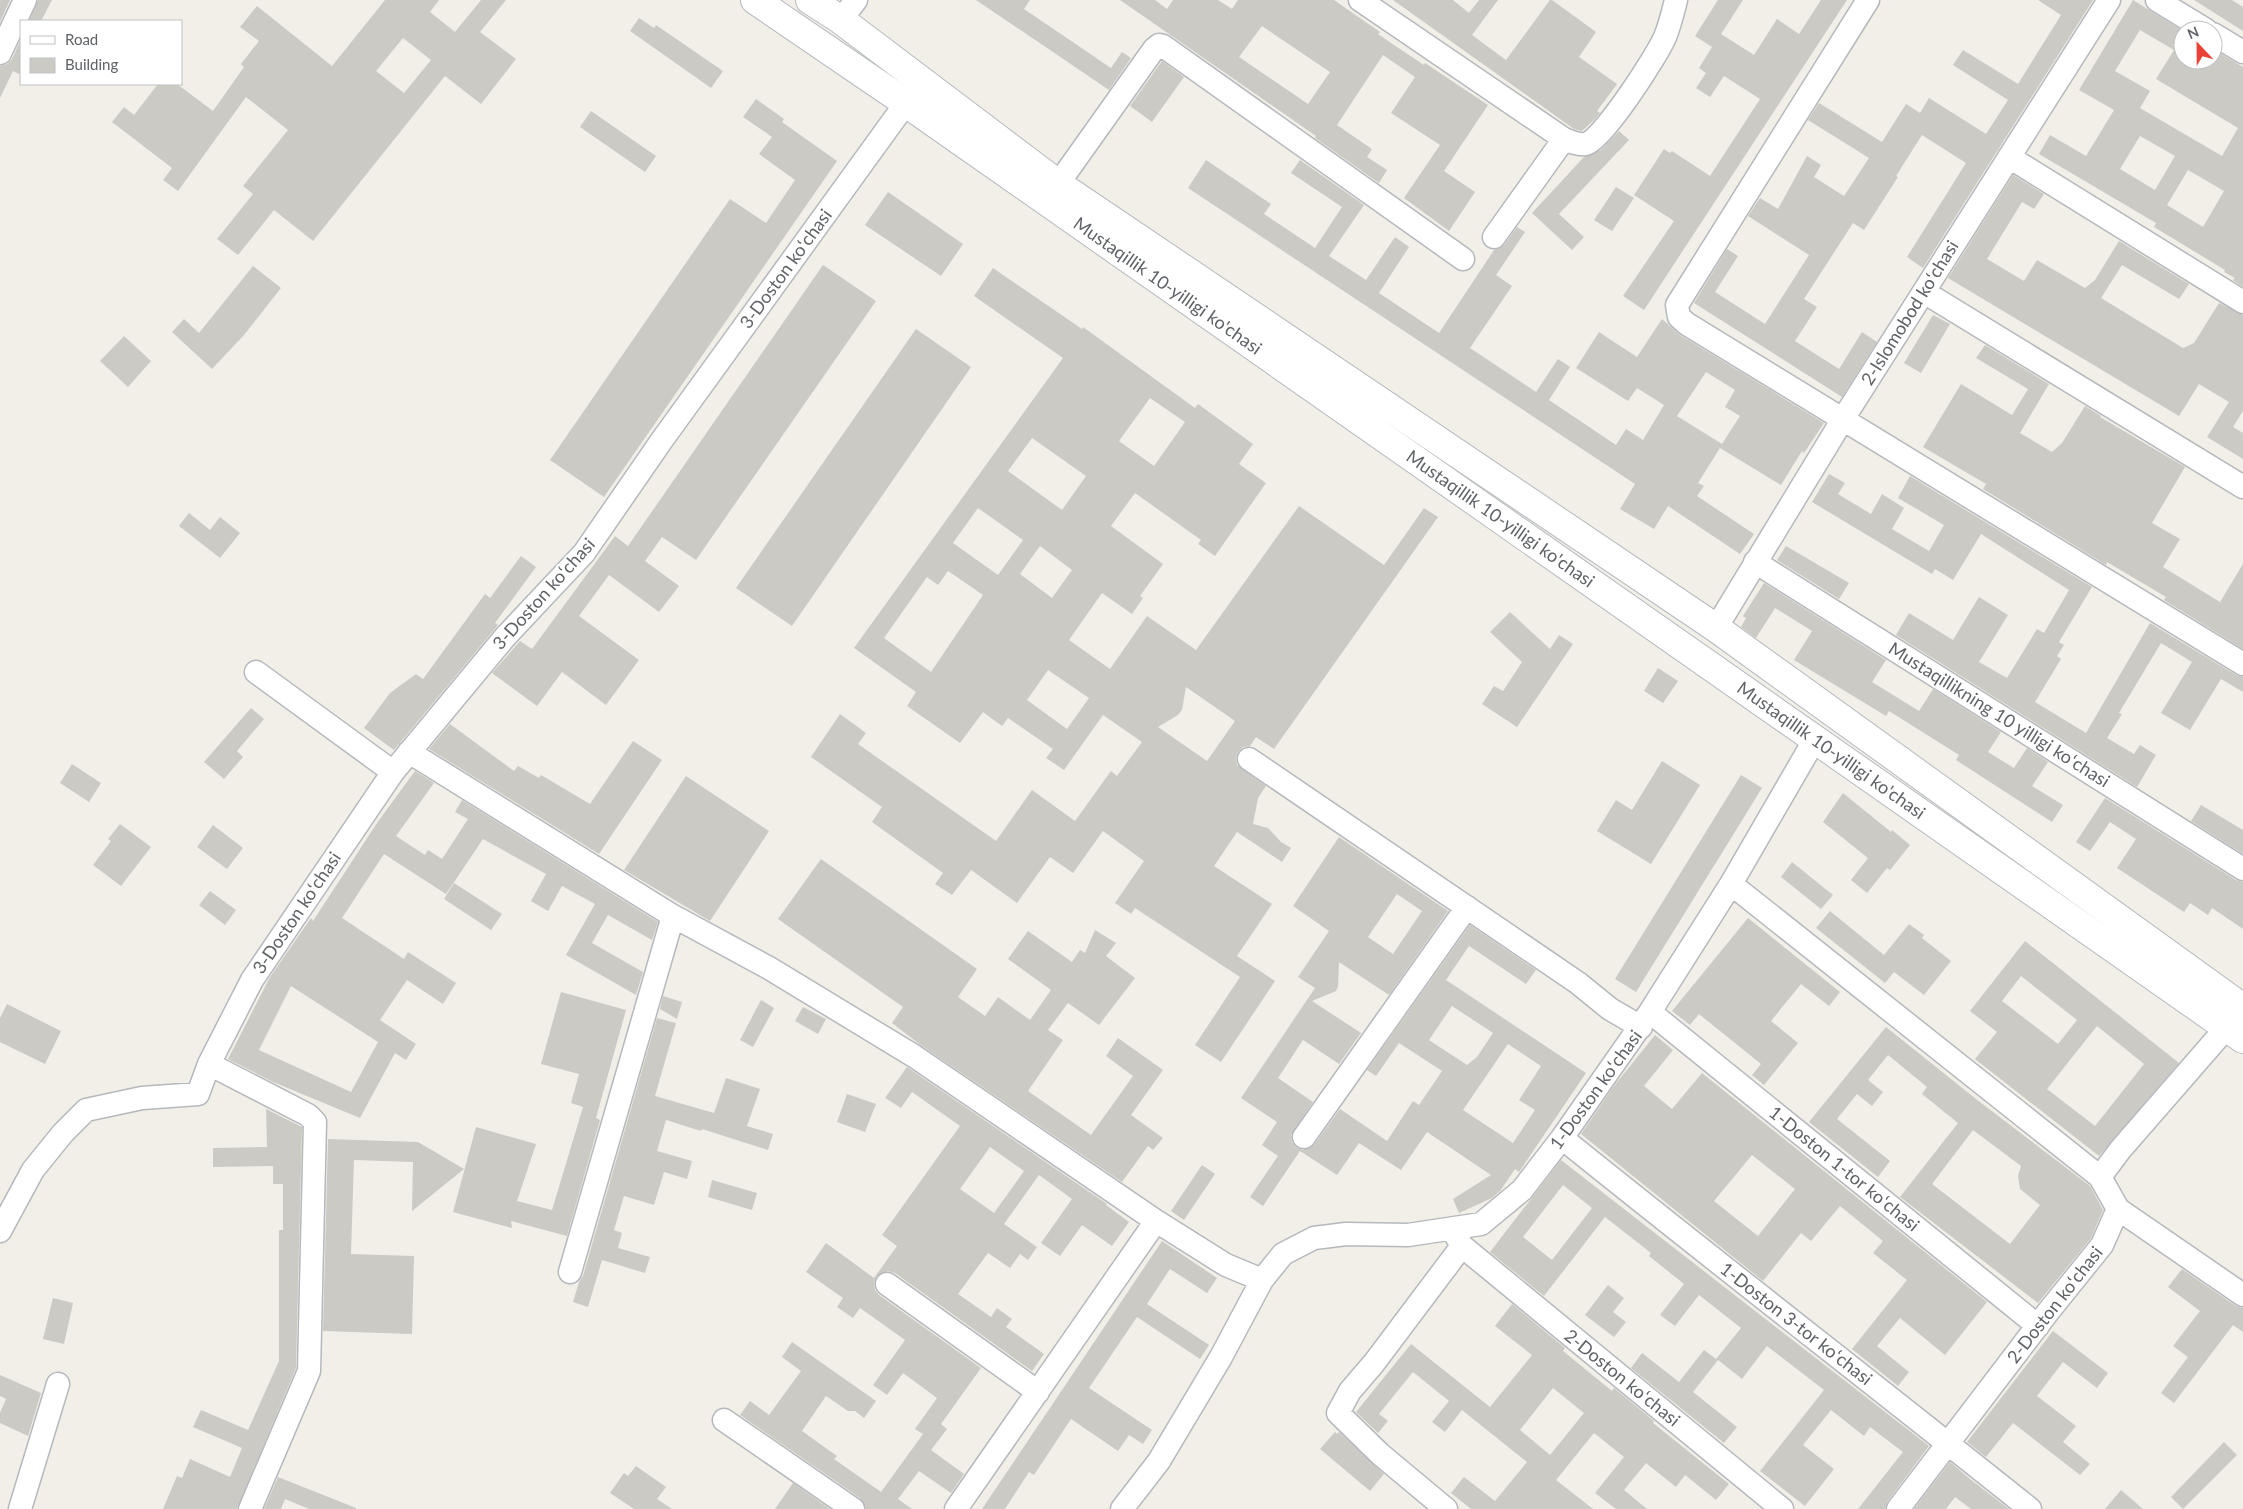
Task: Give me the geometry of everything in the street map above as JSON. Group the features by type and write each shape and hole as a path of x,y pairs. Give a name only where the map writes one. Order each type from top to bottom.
{"main road":[{"name":"Mustaqillik 10-yilligi ko'chasi","path":"755,0 906,103 1815,738 2239,1023"},
{"name":"Mustaqillik 10-yilligi ko'chasi","path":"810,0 848,10 1058,184 1716,628 2239,1023"}],"street":[{"path":"0,53 25,0"},
{"path":"1360,0 1564,139 1575,144 1587,144 1600,135 1611,122 1665,38 1676,0"},
{"path":"1868,0 1677,305 1679,317 1687,324 2243,664"},
{"name":"2-Islomobod koʻchasi","path":"1716,628 1843,419 2109,0"},
{"path":"2157,0 2190,20"},
{"path":"2223,40 2243,52"},
{"path":"1058,184 1154,49 1163,46 1463,258"},
{"name":"3-Doston koʻchasi","path":"0,1232 33,1170 63,1133 86,1110 142,1098 198,1094 209,1064 252,980 393,772 505,637 584,553 662,440 906,103"},
{"path":"1494,237 1564,139"},
{"path":"2009,157 2243,302"},
{"path":"1924,292 2243,487"},
{"name":"Mustaqillikning 10 yilligi koʻchasi","path":"1755,562 2243,869"},
{"path":"256,672 393,772"},
{"name":"1-Doston koʻchasi","path":"1122,1509 1159,1461 1221,1356 1262,1280 1283,1254 1314,1238 1346,1234 1457,1238 1481,1224 1522,1190 1562,1138 1645,1020 1731,884 1815,738"},
{"path":"409,752 673,916 769,968 914,1056 1156,1221 1226,1265 1262,1280"},
{"name":"1-Doston 1-tor koʻchasi","path":"1249,759 1467,906 1578,983 1610,1009 1645,1020 2038,1326"},
{"path":"1731,884 2100,1177 2118,1209 2243,1295"},
{"path":"1304,1137 1467,906"},
{"path":"570,1272 673,916"},
{"path":"2100,1177 2120,1150 2239,1023"},
{"path":"209,1064 308,1115 315,1122 309,1371 250,1509"},
{"name":"1-Doston 3-tor koʻchasi","path":"1562,1138 1720,1266 2030,1509"},
{"name":"2-Doston koʻchasi","path":"1898,1509 2102,1245 2118,1209"},
{"path":"956,1509 1156,1221"},
{"path":"1446,1509 1392,1464 1338,1413 1350,1391 1374,1363 1457,1238"},
{"name":"2-Doston koʻchasi","path":"1457,1238 1782,1509"},
{"path":"887,1284 1038,1392"},
{"path":"20,1509 58,1384"},
{"path":"724,1420 853,1509"}],"building":[{"path":"0,0 10,0 0,22"},
{"path":"38,0 52,0 42,20 29,20"},
{"path":"385,0 439,0 430,12 455,32 481,0 506,0 480,32 516,59 481,104 445,76 313,241 274,210 238,255 217,239 253,194 243,186 288,130 246,97 178,191 163,180 172,168 112,122 124,107 134,115 157,85 178,85 213,111 244,67 241,64 259,41 240,27 257,6 332,66","holes":["403,38 431,60 404,93 376,71"]},
{"path":"976,0 1030,0 1024,9 1111,68 1122,52 1131,58 1109,90"},
{"path":"1120,0 1155,0 1167,9 1173,0 1218,0 1232,9 1238,0 1334,0 1380,32 1378,34 1391,43 1488,105 1444,171 1475,192 1449,231 1404,198 1440,145 1391,113 1415,77 1383,55 1337,125 1372,149 1367,157 1387,170 1379,183 1315,138 1316,136","holes":["1262,26 1330,72 1308,104 1239,57"]},
{"path":"1393,0 1453,0 1469,13 1479,0 1498,0 1472,35 1506,60 1550,0 1552,0 1596,32 1579,57 1617,84 1597,111 1600,113 1594,120 1582,131 1574,129"},
{"path":"1718,0 1743,0 1721,34 1754,55 1777,19 1799,34 1821,0 1847,0 1644,310 1623,296 1674,221 1634,195 1664,149 1670,153 1672,151 1710,176 1760,99 1724,76 1710,97 1696,88 1706,73 1699,68 1712,47 1695,36"},
{"path":"2038,0 2093,0 1923,268 1907,257 1966,163 1922,135 1864,230 1853,223 1804,299 1817,307 1795,341 1839,369 1862,332 1877,342 1842,397 1694,303 1727,249 1738,256 1715,292 1765,324 1809,255 1748,216 1760,198 1778,209 1807,156 1821,165 1814,177 1844,196 1869,158 1808,120 1819,103 1882,142 1906,104 1920,113 1929,98 1986,134 2008,100 1953,65 1963,50 2018,84 2061,15"},
{"path":"2133,0 2173,25 2173,49 2140,30 2115,71 2150,91 2140,108 2222,156 2238,128 2156,79 2173,52 2173,70 2223,70 2223,55 2243,67 2243,287 2233,280 2235,278 2224,272 2225,270 2154,227 2156,223 2039,154 2050,135 2086,156 2114,110 2079,90","holes":["2140,136 2175,156 2155,190 2120,169","2188,170 2224,191 2203,227 2167,205"]},
{"path":"2194,0 2232,0 2243,7 2243,31"},
{"path":"639,18 654,28 656,25 723,71 711,88 630,31"},
{"path":"20,41 20,74 13,71 0,98 0,66 7,64 12,59"},
{"path":"1162,61 1184,77 1152,122 1130,106"},
{"path":"756,99 784,119 782,122 837,161 604,497 550,460 730,199 766,223 795,180 759,154 772,137 743,117"},
{"path":"591,111 656,156 645,172 580,127"},
{"path":"1619,131 1629,140 1559,214 1584,237 1572,250 1532,213 1584,157 1601,150"},
{"path":"1206,160 1271,204 1264,214 1315,248 1342,207 1291,173 1300,160 1364,205 1329,256 1366,280 1395,237 1409,247 1379,293 1439,333 1494,250 1504,245 1517,227 1525,232 1496,275 1512,286 1470,348 1536,392 1558,359 1570,367 1549,400 1616,445 1626,429 1643,440 1664,405 1637,388 1628,401 1576,368 1599,332 1637,357 1662,319 1680,335 1824,423 1804,453 1802,451 1781,485 1720,448 1698,483 1704,486 1697,496 1754,534 1740,554 1668,506 1654,529 1620,509 1635,484 1188,188","holes":["1706,372 1735,390 1725,407 1740,416 1722,444 1677,416"]},
{"path":"2013,175 2044,194 2034,209 2022,202 1987,259 2024,281 2037,260 2085,288 2095,280 2119,241 2189,284 2179,299 2122,265 2101,298 2183,348 2194,343 2219,303 2243,315 2243,411 2233,427 2243,433 2243,459 2207,437 2229,402 2199,384 2179,416 1948,278"},
{"path":"1616,187 1634,198 1612,231 1594,220"},
{"path":"888,192 963,244 941,276 865,225"},
{"path":"823,265 876,301 696,560 662,537 645,561 679,586 659,612 609,575 579,616 639,660 606,705 562,672 537,706 492,673 520,641 532,649 615,536 628,546"},
{"path":"253,266 281,288 244,335 212,369 172,332 184,319 199,333"},
{"path":"993,268 1082,329 1083,327 1195,408 1198,404 1253,444 1239,464 1266,483 1215,556 1198,544 1201,540 1135,493 1111,526 1163,564 1140,596 1143,598 1132,614 1102,593 1069,640 1110,669 1147,616 1196,650 1299,506 1384,565 1424,508 1438,517 1274,749 1256,737 1250,746 1243,747 1238,752 1237,765 1266,786 1258,798 1253,824 1268,828 1281,842 1291,848 1282,862 1237,832 1214,866 1272,904 1237,956 1275,981 1221,1062 1195,1045 1240,977 1135,908 1131,914 1115,903 1144,861 1103,831 1073,873 1050,857 1017,903 971,870 952,895 935,884 943,873 872,822 882,807 811,757 840,714 866,733 858,744 996,841 1032,790 1075,821 1111,771 1117,776 1142,742 1103,715 1064,770 1046,758 1053,749 1008,718 1002,726 983,712 960,743 907,706 916,692 854,648 1063,358 974,296","holes":["1150,398 1185,422 1154,466 1119,441","1032,438 1086,476 1062,510 1008,471","978,508 1023,540 998,575 953,543","1040,546 1072,570 1052,598 1020,574","948,571 983,595 931,672 884,638 927,577 938,585","1048,670 1089,698 1067,729 1027,700","1186,687 1235,721 1207,761 1158,727 1178,715 1182,710"]},
{"path":"1933,315 1950,324 1921,373 1904,363"},
{"path":"916,329 971,367 792,626 736,588"},
{"path":"124,336 151,361 128,387 100,361"},
{"path":"1985,345 2049,384 2020,433 2052,452 2062,443 2085,406 2100,417 2185,467 2152,523 2180,539 2163,567 2220,602 2243,564 2243,649 2164,600 2166,597 2107,562 2106,565 1983,489 1986,484 1923,447 1961,384 2012,415 2028,389 1976,358"},
{"path":"1829,474 1845,483 1838,494 1871,514 1882,494 1904,508 1892,529 1929,551 1944,525 1898,498 1910,476 2092,587 2059,642 2064,645 2057,656 2061,659 2035,702 2086,733 2150,623 2236,675 2243,677 2243,692 2221,679 2190,730 2161,713 2192,662 2161,643 2119,713 2122,714 2107,738 2134,754 2140,745 2156,755 2137,787 1896,635 1909,613 1953,640 1979,597 2008,615 1979,662 2007,678 2037,629 2044,633 2069,590 1981,534 1953,580 1935,569 1932,574 1812,502"},
{"path":"189,513 210,530 220,517 240,533 220,558 179,526"},
{"path":"1786,546 1849,583 1839,599 1777,560"},
{"path":"521,556 536,567 495,623 498,625 394,750 364,728 390,693 416,674 423,679 485,594 490,598"},
{"path":"1764,583 1886,660 1872,682 1919,711 1933,689 2001,732 1988,752 2014,768 2027,748 2048,762 2032,786 2063,805 2052,822 1956,760 1959,755 1889,711 1886,716 1794,660 1812,631 1775,608 1756,638 1741,627 1746,618 1743,616"},
{"path":"1510,612 1550,649 1559,635 1573,644 1517,727 1482,704 1494,686 1503,691 1522,662 1490,632"},
{"path":"1658,668 1678,681 1663,703 1644,691"},
{"path":"251,708 264,719 237,751 243,757 224,779 204,762"},
{"path":"450,724 514,771 518,766 539,778 541,775 590,804 633,741 662,760 599,854 429,749"},
{"path":"1662,761 1700,785 1651,864 1597,831 1616,800 1632,810"},
{"path":"72,764 101,783 89,802 60,783"},
{"path":"415,771 434,783 396,836 425,855 428,850 442,859 468,819 455,812 462,800 658,922 652,940 608,915 592,943 643,972 636,995 566,955 595,904 562,886 548,911 531,901 546,874 483,839 446,894 384,854 342,918 404,959 408,952 456,983 443,1004 407,980 380,1020 416,1044 406,1060 395,1053 360,1118 273,1082 228,1059 270,977 311,918 313,921 377,823","holes":["291,986 378,1042 351,1092 259,1050"]},
{"path":"1741,775 1762,788 1636,992 1615,979"},
{"path":"686,776 769,831 710,921 624,870"},
{"path":"1843,793 1910,845 1890,870 1887,868 1867,893 1851,880 1868,858 1823,822"},
{"path":"2105,798 2236,880 2243,882 2243,929 2212,908 2208,915 2190,903 2184,912 2117,868 2136,839 2110,822 2090,851 2076,842"},
{"path":"2201,805 2243,830 2243,854 2191,821"},
{"path":"120,824 151,847 121,886 93,865 111,841 108,839"},
{"path":"213,825 243,848 227,869 197,847"},
{"path":"1339,837 1448,911 1389,995 1339,962 1338,987 1336,991 1312,1001 1361,1033 1339,1064 1303,1040 1278,1078 1313,1102 1291,1135 1292,1142 1296,1147 1303,1150 1314,1145 1340,1109 1387,1141 1413,1101 1419,1105 1442,1071 1399,1043 1376,1076 1367,1070 1470,925 1536,970 1526,984 1469,946 1446,980 1586,1073 1519,1172 1515,1169 1500,1191 1492,1198 1459,1213 1453,1199 1491,1175 1427,1132 1401,1170 1359,1143 1337,1175 1300,1151 1263,1206 1250,1197 1278,1156 1262,1145 1277,1122 1241,1098 1315,988 1298,977 1329,931 1293,906","holes":["1397,894 1422,911 1393,954 1368,937","1452,1006 1493,1033 1477,1057 1467,1065 1429,1040","1508,1044 1541,1066 1519,1100 1535,1110 1513,1143 1463,1110"]},
{"path":"821,859 977,969 958,997 985,1016 998,997 1030,1020 1051,990 1008,959 1028,931 1072,962 1080,950 1085,953 1095,930 1116,943 1106,956 1135,978 1099,1025 1068,1003 1048,1030 1063,1040 1028,1091 1091,1135 1133,1076 1106,1056 1118,1038 1163,1070 1131,1115 1163,1138 1153,1150 1148,1146 1122,1182 922,1046 892,1023 903,1007 778,919"},
{"path":"1792,862 1833,895 1821,909 1781,877"},
{"path":"454,883 502,914 491,930 444,899"},
{"path":"210,891 236,910 225,925 199,905"},
{"path":"1830,911 1884,955 1909,924 1924,935 1922,938 1951,961 1924,995 1894,972 1885,983 1816,928"},
{"path":"1748,918 1840,992 1829,1006 1801,984 1771,1021 1798,1043 1764,1085 1752,1075 1761,1064 1699,1014 1690,1025 1672,1011"},
{"path":"2025,941 2179,1063 2099,1156 1975,1059 1997,1032 1970,1011","holes":["2021,976 2077,1020 2058,1044 2002,1001","2097,1026 2144,1064 2095,1126 2047,1089"]},
{"path":"561,992 626,1010 596,1118 600,1120 567,1236 511,1221 512,1228 453,1212 476,1127 536,1144 517,1201 552,1210 583,1107 571,1103 579,1074 541,1064"},
{"path":"663,996 682,1002 677,1019 660,1009"},
{"path":"761,1000 774,1008 753,1047 740,1040"},
{"path":"7,1004 61,1031 45,1064 0,1042 0,1018"},
{"path":"803,1007 826,1019 818,1034 795,1021"},
{"path":"657,1018 676,1023 655,1096 714,1113 726,1078 760,1089 747,1126 773,1134 768,1150 702,1129 701,1131 666,1120 657,1151 692,1161 687,1179 664,1172 654,1205 624,1196 614,1230 622,1233 618,1248 650,1257 645,1273 602,1260 588,1307 573,1302 579,1282 583,1276"},
{"path":"1886,1027 2090,1186 2103,1210 2091,1238 2038,1303 1900,1197 1958,1123 1922,1094 1927,1087 1888,1055 1868,1080 1883,1092 1872,1106 1857,1094 1837,1119 1890,1161 1878,1177 1809,1122","holes":["1973,1130 2021,1166 2018,1176 2020,1189 2040,1205 2010,1244 1932,1184"]},
{"path":"1655,1035 1673,1050 1644,1086 1672,1109 1702,1073 1987,1302 1945,1355 1900,1318 1877,1346 1909,1372 1898,1386 1852,1349 1907,1280 1873,1253 1883,1241 1840,1206 1811,1241 1801,1233 1763,1281 1581,1134 1614,1086","holes":["1752,1155 1795,1189 1758,1236 1714,1201"]},
{"path":"907,1067 1107,1204 1129,1222 1112,1246 1082,1225 1060,1256 1041,1243 1072,1199 1039,1175 1004,1224 1037,1247 1028,1260 1020,1254 1010,1268 988,1253 958,1294 991,1317 997,1308 1012,1319 1006,1327 1044,1354 1032,1371 895,1273 888,1271 877,1276 874,1283 875,1290 879,1295 981,1368 941,1424 947,1429 931,1450 964,1474 951,1493 919,1471 898,1499 912,1509 866,1509 860,1498 740,1415 750,1401 769,1415 801,1371 782,1357 792,1342 876,1401 864,1418 855,1411 848,1411 826,1396 802,1431 837,1456 834,1459 881,1492 923,1434 915,1429 937,1398 903,1373 887,1395 873,1385 905,1340 860,1308 853,1318 837,1307 843,1298 806,1272 826,1243 874,1278 897,1246 882,1235 960,1126 912,1092 901,1108 885,1098","holes":["990,1147 1024,1171 994,1213 960,1189"]},
{"path":"847,1094 876,1104 865,1132 837,1122"},
{"path":"266,1109 302,1127 296,1368 237,1509 163,1509 177,1476 182,1478 190,1459 230,1477 242,1448 193,1427 201,1410 248,1430 279,1361 279,1230 283,1230 283,1184 273,1184 273,1166 213,1167 213,1148 267,1147"},
{"path":"328,1139 418,1142 464,1169 412,1211 413,1162 354,1160 351,1254 414,1256 412,1334 323,1331"},
{"path":"1561,1160 1929,1446 1888,1501 1885,1509 1858,1509 1903,1452 1870,1427 1864,1436 1831,1410 1803,1445 1834,1469 1805,1506 1760,1471 1824,1390 1767,1346 1742,1379 1718,1360 1693,1392 1737,1427 1724,1443 1631,1368 1642,1353 1679,1382 1704,1350 1716,1359 1741,1328 1699,1295 1675,1326 1660,1315 1684,1284 1649,1256 1651,1253 1605,1217 1544,1296 1490,1252","holes":["1563,1185 1592,1208 1552,1260 1523,1237"]},
{"path":"1202,1165 1215,1174 1184,1220 1171,1211"},
{"path":"712,1180 757,1193 752,1210 708,1197"},
{"path":"1162,1241 1217,1278 1207,1293 1170,1269 1147,1304 1209,1345 1200,1359 1137,1317 1089,1388 1152,1430 1143,1444 1129,1435 1118,1451 1071,1419 1034,1475 1029,1472 1005,1509 982,1509"},
{"path":"2182,1269 2236,1306 2243,1308 2243,1332 2233,1325 2174,1403 2161,1393 2188,1357 2173,1346 2200,1311 2168,1287"},
{"path":"1608,1285 1624,1298 1613,1312 1626,1322 1614,1337 1585,1315"},
{"path":"53,1298 73,1303 64,1344 43,1339"},
{"path":"1512,1304 1565,1348 1563,1351 1612,1391 1614,1388 1654,1421 1653,1423 1729,1484 1716,1500 1685,1475 1676,1487 1646,1463 1624,1490 1647,1509 1616,1509 1595,1493 1624,1457 1594,1433 1556,1480 1593,1509 1471,1509 1451,1493 1464,1477 1495,1501 1527,1462 1462,1410 1445,1432 1432,1422 1449,1401 1413,1372 1379,1414 1388,1421 1378,1433 1356,1412 1411,1344 1490,1407 1532,1355 1495,1326","holes":["1553,1388 1584,1413 1550,1455 1520,1430"]},
{"path":"2053,1331 2108,1373 2097,1388 2063,1362 2037,1396 2076,1426 2063,1442 2090,1464 2080,1475 2013,1423 1986,1457 1967,1442"},
{"path":"0,1375 41,1393 28,1436 0,1423 0,1413 6,1399 0,1396"},
{"path":"1335,1432 1337,1434 1339,1432 1384,1474 1370,1491 1320,1449"},
{"path":"2224,1442 2237,1455 2183,1509 2171,1497"},
{"path":"1950,1462 2009,1509 1971,1509 1955,1497 1946,1509 1914,1509"},
{"path":"636,1466 666,1487 657,1499 672,1509 634,1509 610,1493 624,1473 628,1476"},
{"path":"278,1477 356,1509 309,1509 285,1499 281,1509 264,1509"},
{"path":"793,1483 830,1509 775,1509"},
{"path":"2121,1490 2143,1509 2105,1509"}]}
